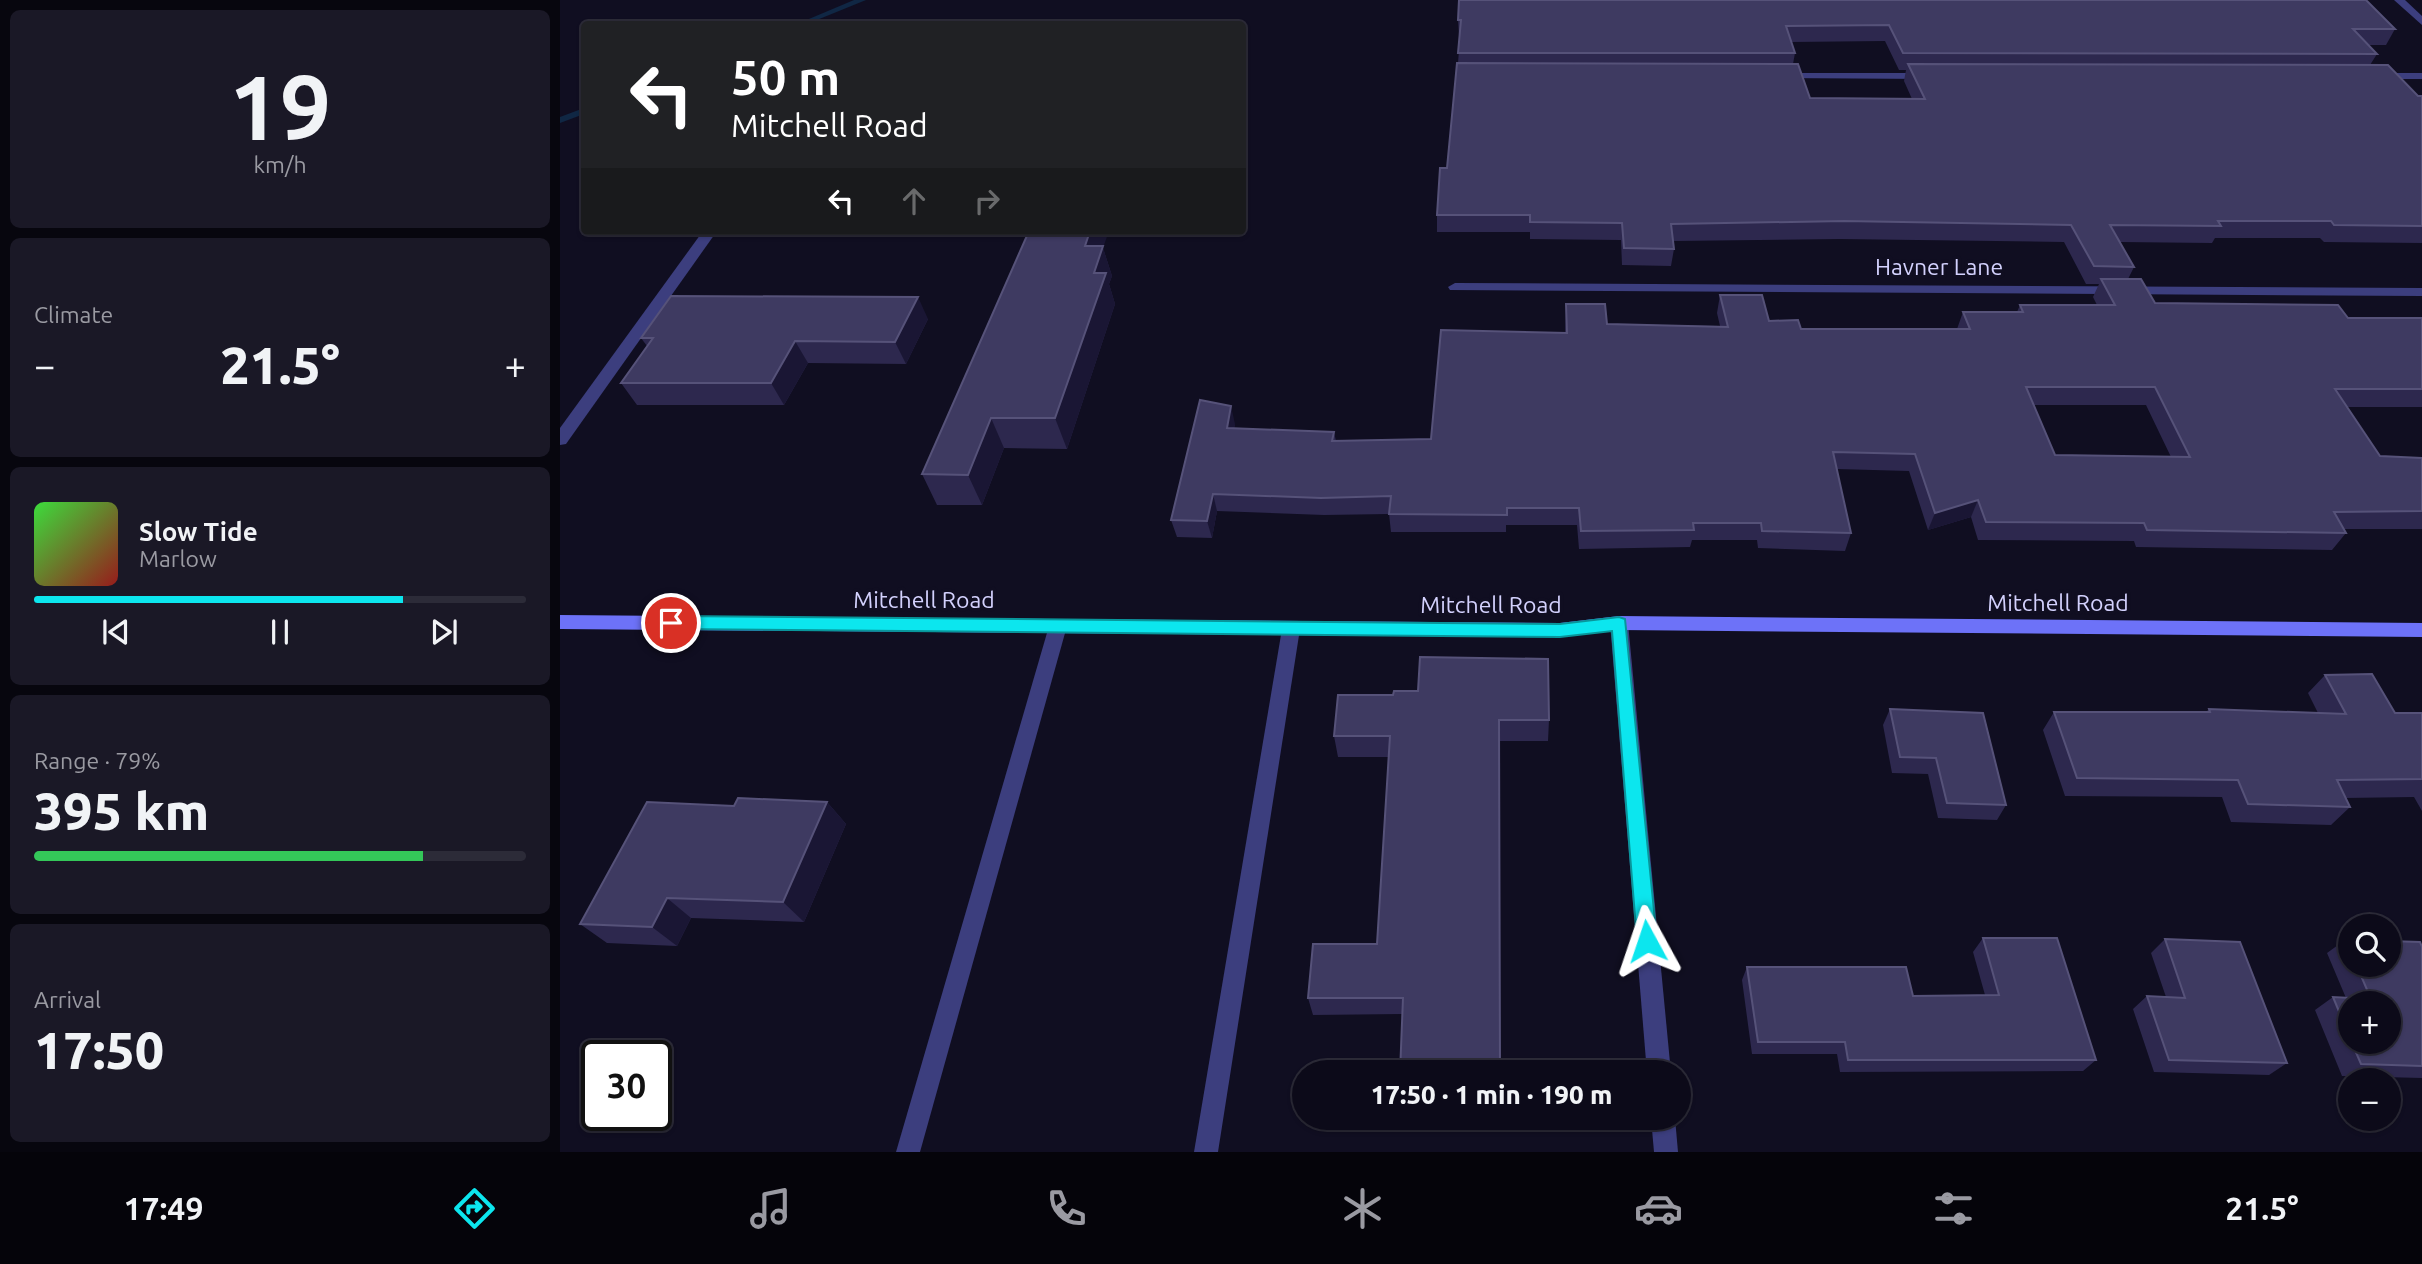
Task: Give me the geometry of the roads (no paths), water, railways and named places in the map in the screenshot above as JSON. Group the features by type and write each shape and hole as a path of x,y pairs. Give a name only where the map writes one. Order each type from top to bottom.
{"street":[{"path":"2399,0 2422,22"},
{"path":"1766,75 1948,76"},
{"path":"2366,76 2422,76"},
{"path":"560,440 707,235"},
{"name":"Havner Lane","path":"1455,287 2422,292"},
{"name":"Mitchell Road","path":"560,622 1560,631 1619,623 2422,630"},
{"path":"1619,623 1658,1060"},
{"path":"908,1152 1058,626"},
{"path":"1206,1152 1291,629"},
{"path":"1664,1130 1666,1152"}],"waterway":[{"path":"809,21 862,0"},
{"path":"560,120 581,112"}]}
